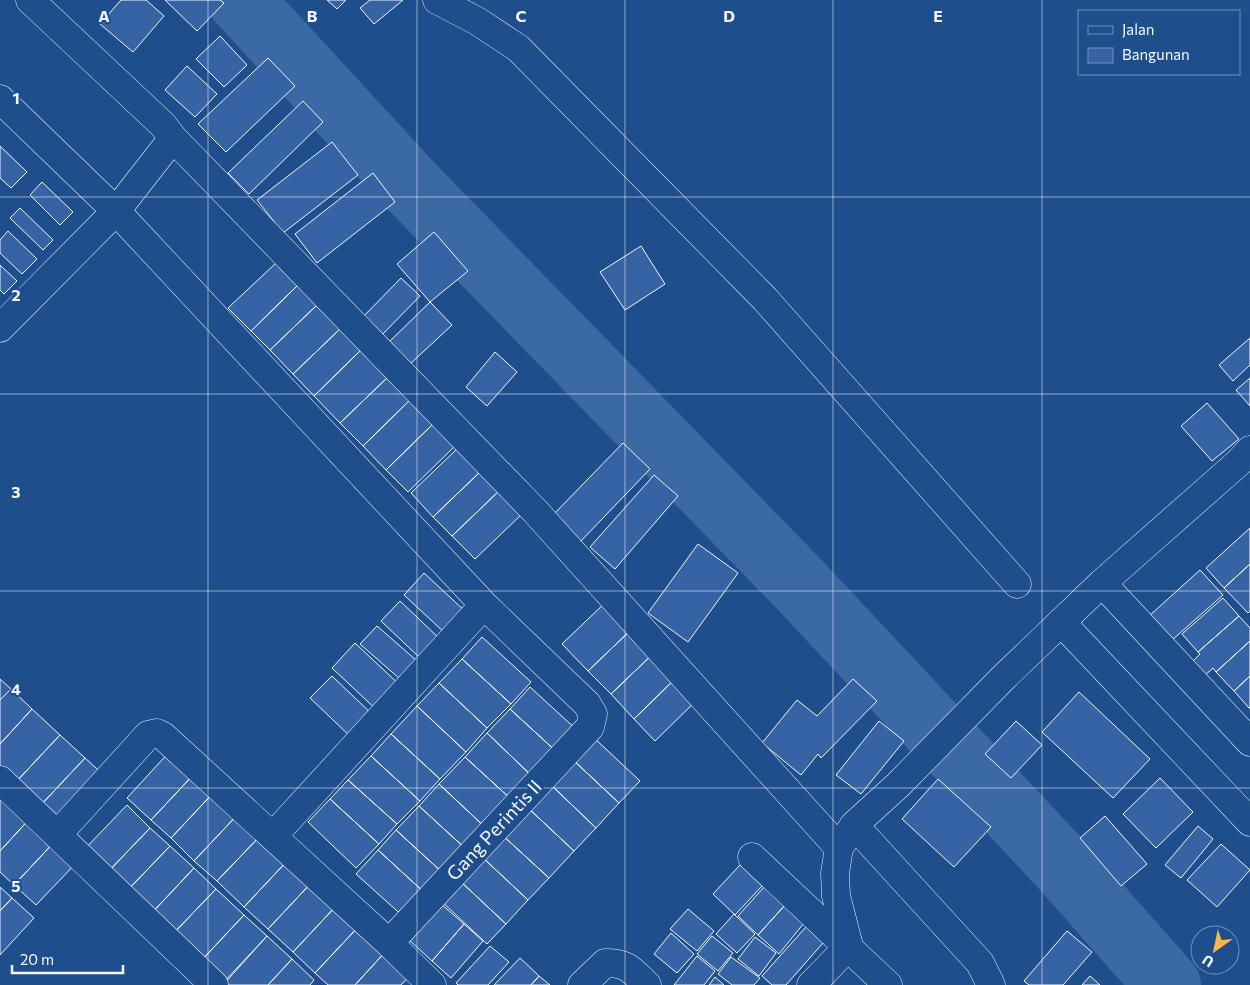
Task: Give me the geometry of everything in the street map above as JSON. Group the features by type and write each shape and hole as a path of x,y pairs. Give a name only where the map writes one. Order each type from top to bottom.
{"street":[{"path":"30,0 163,125 173,138 535,511 839,848"},
{"path":"437,0 477,21 518,48 765,299 1017,584"},
{"path":"0,99 116,211 484,605 273,836"},
{"path":"0,328 116,211 173,138"},
{"path":"849,946 836,896 835,873 839,848 854,825 927,756 1102,583 1246,463"},
{"path":"1102,583 1250,742"},
{"name":"Gang Perintis II","path":"389,943 590,726 593,714 588,704 484,605"},
{"path":"1061,622 1250,822"},
{"path":"57,835 148,736 156,733 163,736 273,836 432,985"},
{"path":"0,780 214,985"},
{"path":"854,825 980,964 991,985"},
{"path":"752,857 849,946 888,985"},
{"path":"811,985 849,946"},
{"path":"582,985 605,963 621,963 633,971 647,985"}],"building":[{"path":"121,0 146,0 164,16 133,52 100,24"},
{"path":"165,0 220,0 224,3 197,31"},
{"path":"327,0 346,0 337,9"},
{"path":"370,0 403,0 374,24 360,8"},
{"path":"220,36 247,65 224,87 196,59"},
{"path":"268,58 295,86 226,152 198,124"},
{"path":"187,66 217,94 195,117 165,90"},
{"path":"303,101 323,122 249,194 228,173"},
{"path":"332,142 358,175 283,233 257,200"},
{"path":"0,146 27,172 11,188 0,178"},
{"path":"373,173 395,202 317,263 295,234"},
{"path":"42,182 73,212 60,225 30,195"},
{"path":"20,208 53,240 43,250 10,218"},
{"path":"8,231 37,259 22,274 0,253 0,240"},
{"path":"434,232 468,271 430,302 397,264"},
{"path":"641,246 665,284 625,310 600,272"},
{"path":"276,263 298,285 251,331 228,308"},
{"path":"0,265 17,281 4,294 0,290"},
{"path":"401,278 420,296 377,340 358,322"},
{"path":"298,285 317,305 270,350 251,331"},
{"path":"430,302 452,325 409,365 388,343"},
{"path":"317,305 340,329 293,374 270,350"},
{"path":"340,329 361,350 314,396 293,374"},
{"path":"1250,338 1250,365 1233,381 1219,365"},
{"path":"361,350 388,377 340,423 314,396"},
{"path":"495,352 517,372 487,406 466,387"},
{"path":"388,377 410,400 363,446 340,423"},
{"path":"1250,378 1250,406 1236,390"},
{"path":"410,400 433,424 386,470 363,446"},
{"path":"1207,403 1239,439 1212,461 1181,426"},
{"path":"433,424 455,446 408,492 386,470"},
{"path":"623,443 650,469 580,542 552,516"},
{"path":"458,448 481,471 433,517 411,493"},
{"path":"481,471 500,490 452,536 433,517"},
{"path":"654,475 678,496 615,569 590,547"},
{"path":"500,490 522,514 475,559 452,536"},
{"path":"1250,528 1250,564 1224,588 1206,568"},
{"path":"698,544 738,573 688,642 648,613"},
{"path":"1250,564 1250,611 1248,613 1224,588"},
{"path":"1200,570 1223,595 1171,641 1148,617"},
{"path":"424,573 467,613 447,635 404,595"},
{"path":"1223,598 1239,616 1198,652 1182,634"},
{"path":"609,599 635,626 588,671 562,644"},
{"path":"400,601 441,640 422,660 381,621"},
{"path":"1239,616 1250,628 1250,641 1216,672 1213,668 1201,679 1189,665 1200,654 1198,652"},
{"path":"377,626 416,660 400,679 360,644"},
{"path":"635,626 658,649 611,694 588,671"},
{"path":"482,637 531,682 511,704 462,659"},
{"path":"1250,641 1250,676 1234,691 1216,672"},
{"path":"355,643 403,688 380,713 332,668"},
{"path":"658,649 680,674 634,719 611,694"},
{"path":"462,659 511,704 487,728 439,683"},
{"path":"680,674 700,697 655,741 634,719"},
{"path":"332,676 375,717 353,739 310,698"},
{"path":"1250,676 1250,709 1234,691"},
{"path":"0,679 11,689 0,700"},
{"path":"853,679 877,701 821,758 818,754 801,775 762,743 797,700 817,716"},
{"path":"439,683 487,728 466,752 417,706"},
{"path":"530,687 579,732 559,754 510,709"},
{"path":"11,689 32,709 0,744 0,700"},
{"path":"1079,692 1150,759 1113,798 1042,732"},
{"path":"417,706 466,752 440,779 391,734"},
{"path":"32,709 60,735 15,783 0,769 0,744"},
{"path":"510,709 559,754 535,779 487,733"},
{"path":"879,721 904,741 861,794 836,775"},
{"path":"1016,721 1042,745 1011,778 985,754"},
{"path":"487,733 535,779 514,802 465,757"},
{"path":"391,734 440,779 420,801 371,756"},
{"path":"60,735 85,758 40,806 15,783"},
{"path":"592,736 640,781 619,803 571,758"},
{"path":"172,749 196,772 151,820 127,798"},
{"path":"371,756 420,801 397,824 348,780"},
{"path":"465,757 514,802 488,830 439,784"},
{"path":"85,758 107,778 62,827 40,806"},
{"path":"571,758 619,803 596,828 548,782"},
{"path":"196,772 216,790 171,838 151,820"},
{"path":"1160,778 1193,812 1156,848 1123,814"},
{"path":"938,779 991,827 954,867 902,819"},
{"path":"348,780 397,824 379,844 330,799"},
{"path":"548,782 596,828 574,851 526,806"},
{"path":"439,784 488,830 468,851 419,806"},
{"path":"216,790 240,812 194,861 171,838"},
{"path":"0,796 34,814 0,851"},
{"path":"330,799 379,844 356,868 308,822"},
{"path":"127,805 150,828 105,875 81,853"},
{"path":"419,806 468,851 445,875 396,830"},
{"path":"526,806 574,851 549,878 500,833"},
{"path":"240,812 262,834 217,881 194,861"},
{"path":"34,814 59,837 14,885 0,872 0,851"},
{"path":"1105,816 1147,864 1121,886 1080,838"},
{"path":"1198,826 1213,839 1181,878 1165,865"},
{"path":"150,828 170,846 125,893 105,875"},
{"path":"396,830 445,875 427,895 378,850"},
{"path":"500,833 549,878 528,900 480,855"},
{"path":"262,834 289,859 244,907 217,881"},
{"path":"59,837 81,858 36,905 14,885"},
{"path":"1221,844 1250,870 1217,907 1187,880"},
{"path":"170,846 194,868 149,916 125,893"},
{"path":"378,850 427,895 405,918 356,874"},
{"path":"480,855 528,900 506,924 458,879"},
{"path":"289,859 313,881 268,929 244,907"},
{"path":"740,865 762,886 735,915 713,894"},
{"path":"194,868 216,889 171,936 149,916"},
{"path":"458,879 506,924 487,944 439,899"},
{"path":"313,881 338,904 293,952 268,929"},
{"path":"0,887 12,898 0,911"},
{"path":"764,887 785,905 758,935 738,916"},
{"path":"216,889 244,915 199,963 171,936"},
{"path":"12,898 34,918 0,955 0,911"},
{"path":"440,903 464,924 432,961 408,939"},
{"path":"338,904 360,925 315,973 293,952"},
{"path":"785,905 804,923 779,954 758,935"},
{"path":"688,909 714,931 697,951 670,929"},
{"path":"734,914 755,934 737,953 716,934"},
{"path":"244,915 267,936 222,984 199,963"},
{"path":"464,924 483,941 451,978 432,961"},
{"path":"360,925 387,950 355,985 328,985 315,973"},
{"path":"806,927 823,943 786,985 772,985 762,976"},
{"path":"1067,931 1092,952 1063,985 1029,985 1024,981"},
{"path":"671,933 694,954 677,973 654,954"},
{"path":"267,936 292,959 268,985 223,985"},
{"path":"712,936 733,953 718,971 697,954"},
{"path":"755,937 776,953 759,976 738,959"},
{"path":"490,946 509,962 488,985 458,985 456,983"},
{"path":"387,950 412,973 401,985 355,985"},
{"path":"697,956 715,971 704,985 674,985"},
{"path":"731,957 760,978 754,985 732,985 718,974"},
{"path":"520,958 539,976 531,985 494,985"},
{"path":"292,959 314,980 310,985 268,985"},
{"path":"539,976 550,985 531,985"},
{"path":"1090,976 1100,985 1082,985"},
{"path":"715,977 724,985 709,985"}],"waterway":[{"path":"240,0 413,188 798,583 1061,864 1168,985"}]}
